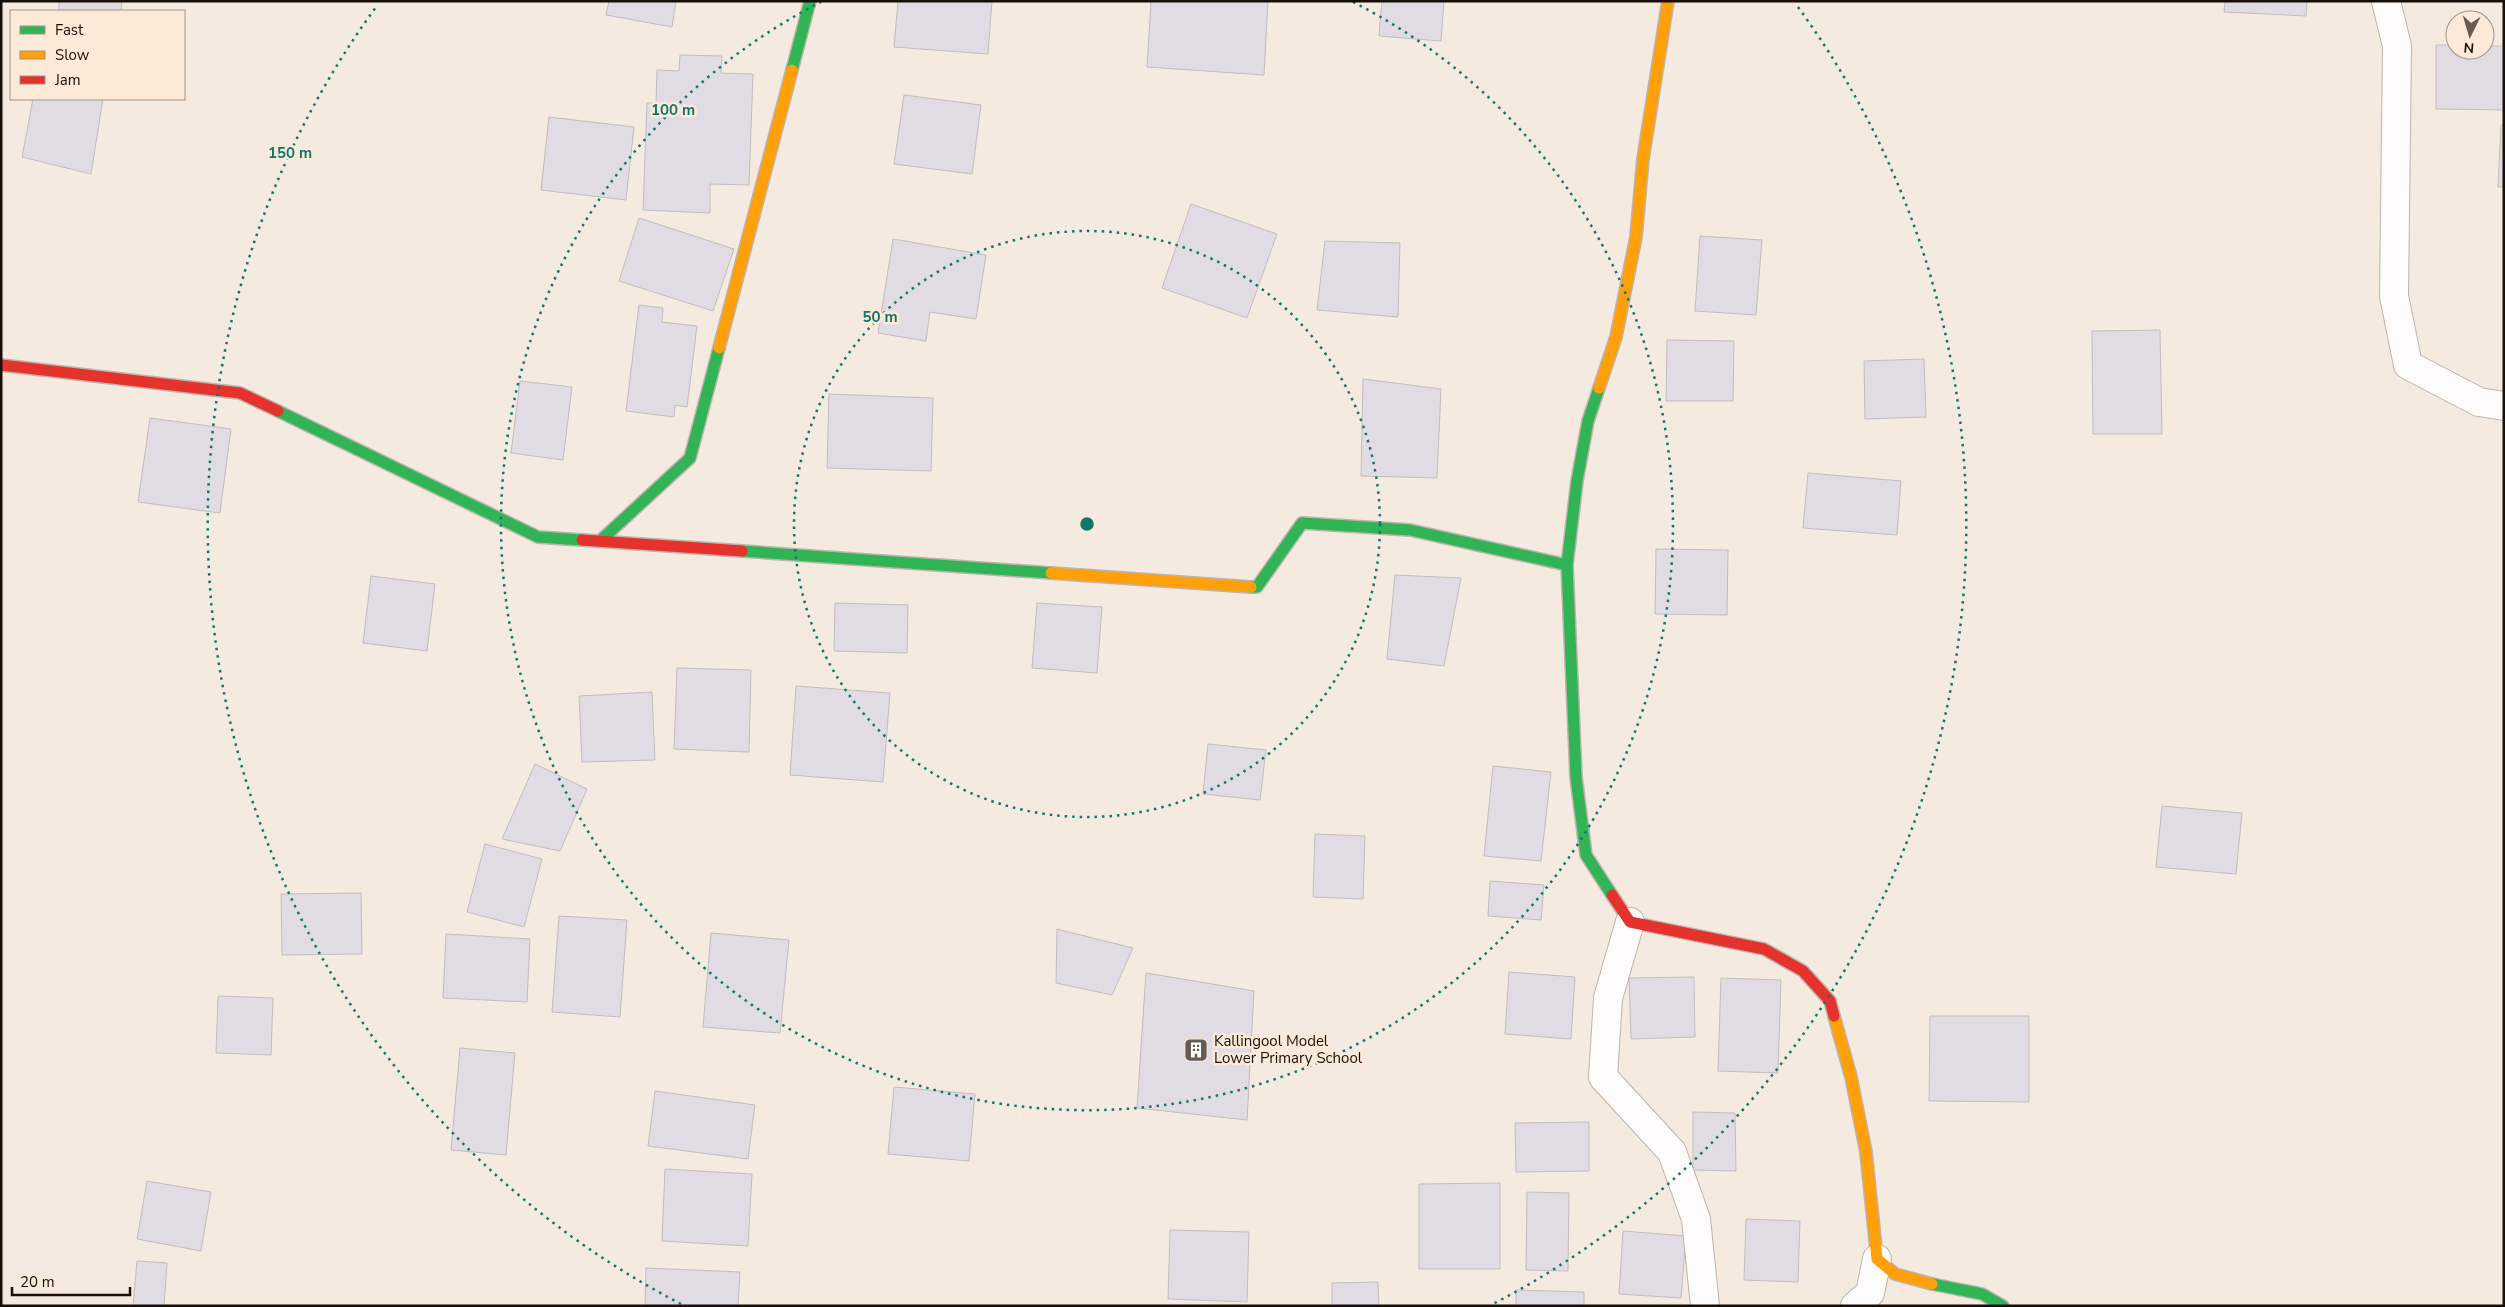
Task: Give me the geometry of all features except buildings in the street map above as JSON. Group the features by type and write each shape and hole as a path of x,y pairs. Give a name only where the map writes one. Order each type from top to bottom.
{"street":[{"path":"600,542 690,458 810,1"},
{"path":"1668,1 1643,159 1636,237 1616,337 1588,421 1577,480 1567,565 1576,777 1586,855 1630,922 1764,949 1803,971 1830,1001 1851,1077 1866,1152 1877,1259 1870,1293 1855,1306"},
{"path":"2386,1 2397,46 2394,296 2408,365 2479,402 2504,406"},
{"path":"1,365 240,394 538,537 1257,587 1302,523 1410,530 1567,565"},
{"path":"1630,922 1608,998 1603,1077 1672,1152 1696,1220 1705,1306"},
{"path":"1877,1259 1894,1274 1922,1283 1969,1290 2003,1306"}],"traffic: fast":[{"path":"792,70 810,1"},
{"path":"600,541 690,458 719,348"},
{"path":"1599,388 1588,421 1577,481 1567,565 1576,777 1586,855 1612,895"},
{"path":"278,411 538,537 582,540"},
{"path":"1251,587 1257,587 1302,523 1410,530 1567,565"},
{"path":"742,551 1051,573"},
{"path":"1932,1284 1982,1294 2003,1306"}],"traffic: slow":[{"path":"1599,388 1616,337 1636,237 1643,159 1668,1"},
{"path":"719,348 792,70"},
{"path":"1051,573 1251,587"},
{"path":"1834,1016 1851,1077 1866,1152 1877,1259 1895,1274 1932,1284"}],"traffic: jam":[{"path":"1,365 240,393 278,411"},
{"path":"582,540 742,551"},
{"path":"1612,895 1630,922 1764,949 1803,971 1830,1001 1834,1016"}],"place":[{"name":"Kallingool Model Lower Primary School","path":"1196,1050"}]}
